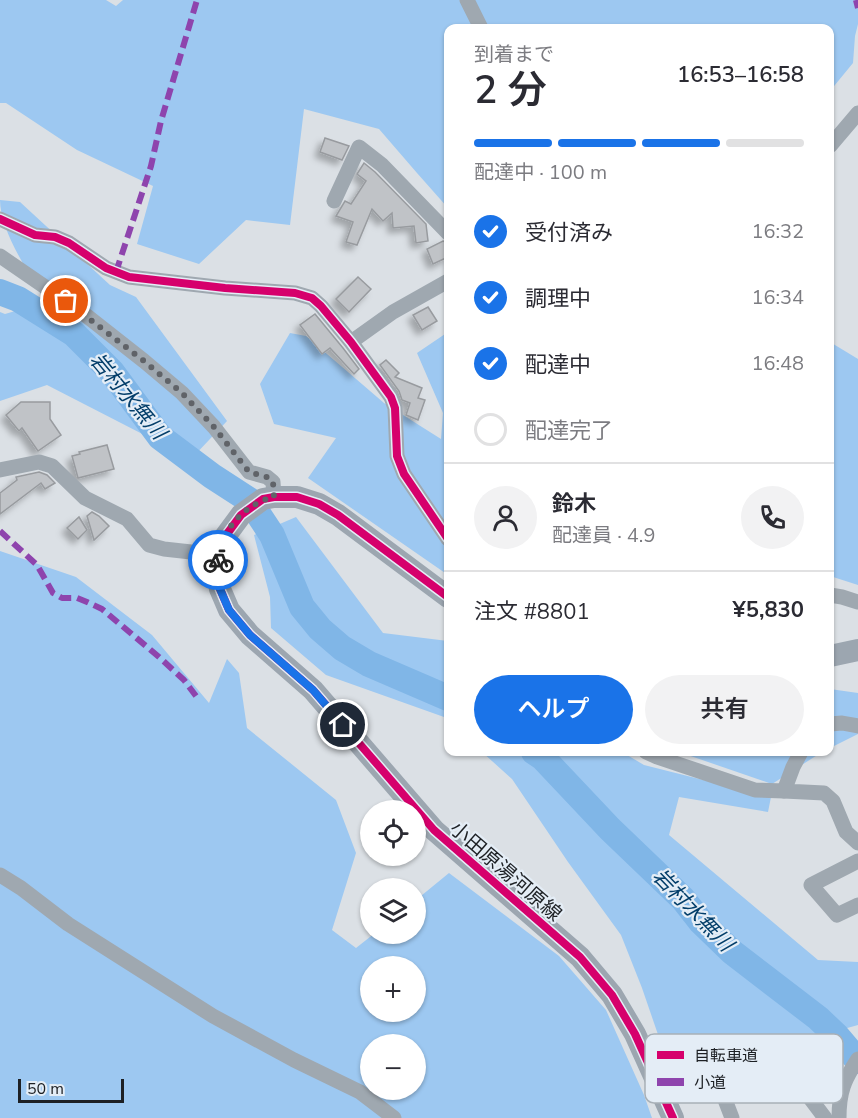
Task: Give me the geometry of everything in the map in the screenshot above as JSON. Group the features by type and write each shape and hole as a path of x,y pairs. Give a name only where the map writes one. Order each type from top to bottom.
{"main road":[{"path":"269,498 297,497 319,504 338,515 444,594"},
{"name":"小田原湯河原線","path":"269,498 241,515 224,538 218,555 217,575 229,610 250,635 313,690 434,830 580,957 612,995 636,1034 645,1054"},
{"path":"834,655 858,650"},
{"name":"小田原湯河原線","path":"666,1103 673,1118"}],"street":[{"path":"467,0 480,24"},
{"path":"834,141 858,113"},
{"path":"334,201 359,147 388,171 444,229"},
{"path":"0,219 35,235 55,237 69,243 106,268 129,277 295,293 312,298 351,342 391,397 395,408 397,456 404,474 444,533"},
{"path":"0,256 83,313 182,393 214,427 249,472 267,477 273,482 269,498"},
{"path":"351,342 393,312 444,283"},
{"path":"0,470 39,462 52,466 85,498 127,519 149,545 164,549 218,555"},
{"path":"834,596 858,602"},
{"path":"834,724 858,726"},
{"path":"655,756 755,790 824,793 833,801 846,832 858,843"},
{"path":"784,791 799,756"},
{"path":"858,861 811,885 837,915 858,905"},
{"path":"0,875 68,924 213,1016 294,1060 360,1092 394,1118"},
{"path":"843,1084 858,1059"},
{"path":"726,1103 732,1118"},
{"path":"814,1103 825,1118"}],"shaded area":[{"path":"0,0 106,0 116,6 123,0 858,0 858,24 853,63 834,86 834,24 444,24 444,203 379,129 304,109 290,225 246,220 199,264 137,244 153,186 77,150 6,103 0,103"},
{"path":"0,200 20,202 110,285 136,297 227,421 191,459 47,385 0,401 0,312 5,314 46,302 10,239 1,212"},
{"path":"290,333 306,336 384,403 441,439 443,413 417,353 444,335 444,572 308,478 336,438 274,424 260,384"},
{"path":"834,344 858,359 858,585 834,577"},
{"path":"296,517 383,633 444,641 444,717 326,675 271,628 270,597 254,535"},
{"path":"0,551 76,577 152,635 209,703 227,659 239,673 247,728 336,800 356,853 332,930 356,948 361,944 426,944 426,892 449,873 559,956 606,1010 652,1118 0,1118"},
{"path":"834,690 858,693 858,734 834,746"},
{"path":"486,756 629,756 644,765 771,797 768,812 679,797 669,835 818,960 858,962 858,1025 826,1034 658,1034 621,935 512,779"},
{"path":"691,756 816,756 772,784"}],"building":[{"path":"325,138 349,146 342,160 320,152"},
{"path":"364,163 426,224 428,241 416,243 414,226 393,228 392,213 383,221 372,209 357,245 346,242 353,222 336,216 345,201 351,204 366,181 357,174"},
{"path":"444,241 444,259 433,264 427,249"},
{"path":"358,277 371,289 349,312 336,299"},
{"path":"428,307 437,321 422,330 413,315"},
{"path":"315,314 359,369 354,374 330,348 322,354 300,325"},
{"path":"386,360 399,373 395,377 422,388 418,398 425,400 418,420 406,415 410,403 402,400 399,391 380,365"},
{"path":"21,402 50,402 50,419 61,435 38,451 22,428 19,431 6,415"},
{"path":"107,445 114,469 78,478 72,456"},
{"path":"39,472 47,475 55,483 45,489 41,483 0,514 0,493 17,480 16,477"},
{"path":"92,512 109,526 94,540 87,516"},
{"path":"79,517 87,530 78,539 67,528"}],"waterway":[{"name":"岩村水無川","path":"0,292 18,299 74,334 112,372 160,437 249,500 272,535 302,607 320,629 342,648 369,664 444,696"},
{"name":"岩村水無川","path":"540,756 610,829 683,899 701,922 732,952 818,1018 835,1034"},
{"name":"岩村水無川","path":"843,1043 858,1061"}],"marked path":[{"path":"116,272 151,166 161,121 197,0"},
{"path":"856,0 858,8"},
{"path":"0,531 37,565 53,593 62,598 77,598 102,609 184,680 196,696"}],"cycle path":[{"path":"0,219 35,235 55,237 69,243 106,268 129,277 295,293 312,298 351,342 391,397 395,408 397,456 404,474 444,533"},
{"path":"444,594 338,515 319,504 297,497 263,499 241,515 224,538 218,555 217,575 220,589 229,610 250,635 313,690 434,830 580,957 612,995 645,1056"},
{"path":"666,1103 673,1118"}],"way so far":[{"path":"66,301 182,393 214,427 249,472 267,477 273,482 274,497 263,500 241,515 231,526 220,546 218,560"}],"route":[{"path":"218,560 217,575 220,589 229,610 250,635 313,690 343,725"}]}
